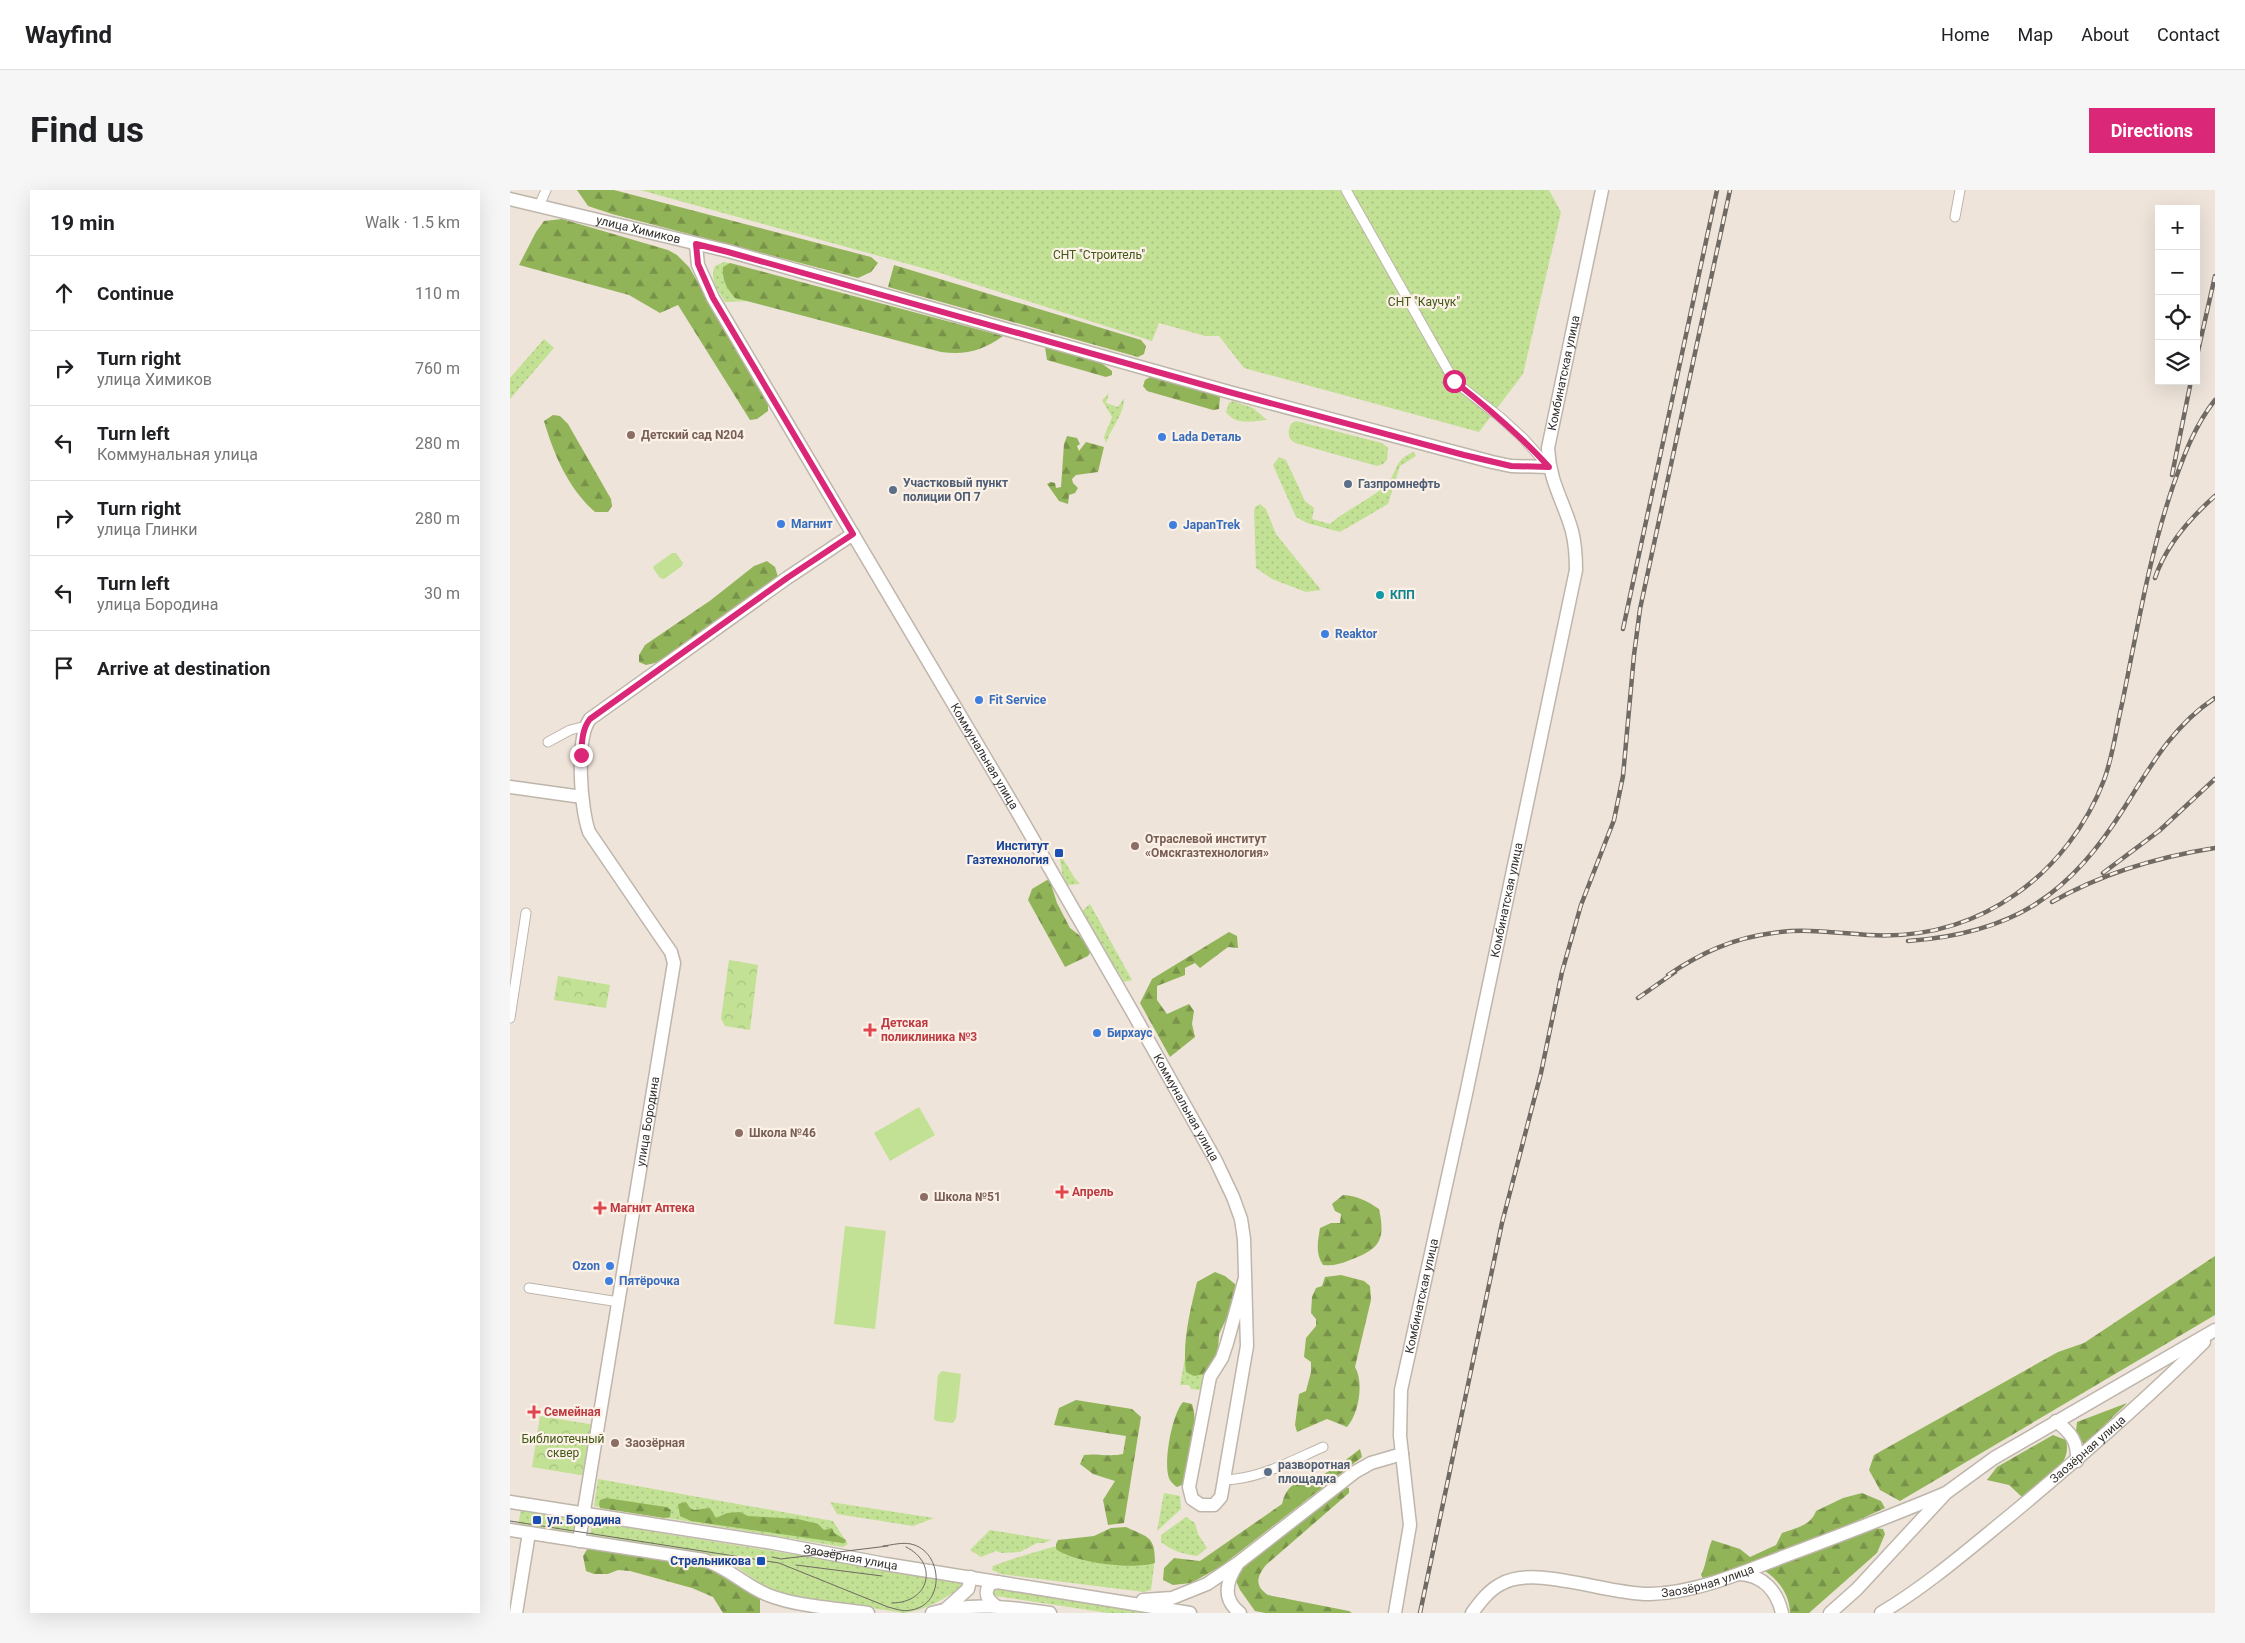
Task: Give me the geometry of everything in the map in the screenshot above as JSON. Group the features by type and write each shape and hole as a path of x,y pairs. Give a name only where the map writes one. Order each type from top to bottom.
{"main road":[{"name":"Комбинатская улица","path":"1395,1613 1410,1525 1399,1412 1403,1380 1466,1094 1576,570 1572,533 1549,467 1550,432 1597,192"},
{"name":"улица Химиков","path":"510,199 728,252 1229,392 1464,455 1511,466 1549,467"},
{"name":"Коммунальная улица","path":"696,244 698,264 713,298 1023,822 1216,1161 1241,1219 1244,1239 1248,1346 1221,1497 1214,1505 1201,1505 1192,1499 1189,1486 1210,1377 1222,1358 1245,1278"},
{"path":"586,726 590,719 612,703 787,578 853,534"},
{"name":"улица Бородина","path":"579,1540 674,963 671,952 588,832 584,818 582,797 581,755 586,726"},
{"path":"510,787 582,797"},
{"name":"Заозёрная улица","path":"1830,1613 1857,1589 1946,1493 1994,1458 2215,1330"},
{"name":"Заозёрная улица","path":"1881,1613 1946,1568 2077,1461 2160,1386 2215,1330"},
{"path":"2056,1421 2068,1430 2075,1440 2078,1449 2077,1461"},
{"path":"1122,1602 1172,1598 1208,1584 1355,1472 1372,1463 1402,1454"},
{"name":"Заозёрная улица","path":"1472,1613 1494,1588 1523,1576 1547,1578 1623,1593 1673,1593 1760,1566 1946,1493"},
{"name":"Заозёрная улица","path":"510,1502 1190,1613"},
{"path":"510,1530 704,1560 718,1564 758,1591 769,1596 783,1600 868,1613"},
{"path":"516,1613 529,1533"},
{"path":"1238,1563 1227,1584 1227,1595 1230,1604 1240,1613"},
{"path":"1737,1574 1750,1574 1759,1578 1772,1589 1780,1603 1782,1613"},
{"path":"946,1609 968,1589 971,1578"},
{"path":"996,1606 987,1600 986,1595 990,1584 998,1582"},
{"path":"932,1613 946,1609 996,1606 1050,1613"}],"street":[{"path":"539,206 546,190"},
{"path":"1346,190 1454,381 1500,417 1523,438 1549,467"},
{"path":"1954,217 1960,190"},
{"path":"548,742 570,730 586,726"},
{"path":"510,1018 526,914"},
{"path":"529,1288 619,1302"},
{"path":"1224,1480 1238,1480 1266,1472 1323,1446"}],"green space":[{"path":"577,190 614,190 871,257 878,263 871,272 858,278 612,214 588,206"},
{"name":"СНТ \"Каучук\"","path":"640,190 1549,190 1561,212 1523,374 1479,432 1244,368 1219,336 1205,336 1159,323 1152,341 937,272"},
{"path":"562,219 668,250 677,255 689,267 768,404 768,411 757,419 750,420 678,305 660,313 629,295 519,265 536,232 544,221"},
{"path":"724,262 734,264 750,301 725,302 715,284 713,275 715,266"},
{"path":"730,263 1003,336 974,351 958,353 941,352 735,298 727,287 723,276 723,267"},
{"path":"894,265 1141,340 1146,346 1144,354 1138,357 888,287"},
{"path":"544,339 554,348 510,399 510,378"},
{"path":"1045,347 1100,362 1112,371 1112,375 1106,377 1047,360"},
{"path":"1150,377 1215,394 1220,397 1219,409 1213,410 1147,391 1143,386 1145,380"},
{"path":"1109,393 1106,403 1118,407 1124,398 1120,415 1106,443 1104,437 1112,417 1102,400"},
{"path":"1233,401 1253,408 1267,420 1245,422 1235,419 1226,412 1229,403"},
{"path":"553,415 560,416 568,424 611,499 612,506 608,512 595,512 585,503 563,470 552,446 544,421"},
{"path":"1296,421 1382,443 1388,448 1387,460 1377,466 1295,443 1290,437 1289,430 1291,424"},
{"path":"1067,436 1077,438 1080,444 1077,446 1079,451 1086,442 1104,447 1098,472 1076,475 1072,479 1078,488 1075,493 1069,495 1068,504 1059,501 1047,484 1051,482 1055,483 1056,488 1061,487 1064,444"},
{"path":"1414,452 1416,456 1400,466 1388,504 1340,532 1307,523 1296,517 1273,465 1279,457 1286,460 1305,501 1314,508 1312,519 1330,524 1385,486 1402,459"},
{"path":"1260,504 1266,509 1276,534 1321,590 1306,592 1272,579 1256,568 1254,511 1255,507"},
{"path":"672,553 676,553 683,563 682,566 664,579 660,578 653,568"},
{"path":"767,561 775,567 779,580 678,650 655,663 646,665 639,662 639,655 645,645 711,600 754,566"},
{"path":"1060,854 1080,884 1066,885 1058,855"},
{"path":"1047,880 1050,881 1057,903 1070,928 1079,935 1091,951 1088,956 1065,967 1028,900 1032,889"},
{"path":"1090,904 1132,980 1124,982 1082,911"},
{"path":"1229,932 1237,936 1238,948 1228,947 1200,968 1195,963 1185,968 1185,975 1157,986 1157,1000 1167,1014 1189,1004 1194,1011 1192,1024 1195,1037 1170,1057 1140,1003 1152,979"},
{"path":"729,960 758,965 750,1030 725,1026 721,1019"},
{"path":"558,976 610,985 606,1008 554,1000"},
{"path":"919,1107 935,1135 890,1161 874,1133"},
{"path":"1343,1195 1362,1199 1379,1209 1382,1229 1381,1236 1374,1247 1360,1256 1340,1264 1323,1265 1318,1251 1320,1228 1331,1223 1340,1223 1341,1214 1335,1211 1332,1204"},
{"path":"845,1226 886,1231 875,1329 834,1324"},
{"path":"2215,1256 2215,1315 1900,1501 1880,1490 1869,1470 1874,1455 2058,1352 2084,1343"},
{"path":"1215,1272 1225,1276 1235,1284 1235,1301 1219,1334 1218,1352 1205,1374 1194,1376 1186,1372 1185,1361 1189,1316 1197,1282"},
{"path":"1341,1275 1364,1281 1370,1286 1371,1300 1355,1367 1358,1373 1360,1389 1355,1414 1347,1427 1327,1419 1297,1432 1295,1425 1299,1394 1306,1391 1311,1372 1311,1362 1304,1357 1306,1338 1316,1326 1316,1319 1311,1313 1312,1297 1316,1288 1322,1286 1325,1277"},
{"path":"1187,1347 1212,1360 1203,1390 1191,1389 1189,1385 1180,1385"},
{"path":"942,1371 961,1374 956,1418 953,1423 936,1421 934,1419 938,1375"},
{"path":"1076,1400 1132,1409 1141,1417 1124,1523 1108,1525 1103,1500 1115,1481 1093,1474 1080,1464 1084,1455 1123,1454 1126,1436 1054,1425 1059,1408"},
{"path":"1183,1402 1192,1404 1195,1423 1191,1454 1184,1484 1177,1487 1169,1478 1167,1461 1172,1427"},
{"path":"2127,1403 2084,1445 2076,1431 2077,1422"},
{"name":"Библиотечный сквер","path":"540,1416 595,1425 586,1476 532,1467"},
{"path":"2053,1435 2066,1440 2067,1450 2065,1458 2054,1473 2022,1497 2009,1485 1987,1480 1997,1467"},
{"path":"1360,1449 1362,1457 1220,1567 1191,1583 1173,1585 1163,1580 1164,1568 1174,1558 1200,1561 1282,1504 1285,1495 1294,1485 1324,1474"},
{"path":"598,1479 833,1521 848,1544 843,1547 594,1506"},
{"path":"1344,1487 1349,1488 1349,1493 1266,1565 1258,1581 1261,1588 1268,1595 1352,1613 1265,1613 1255,1611 1236,1581 1243,1567"},
{"path":"1164,1493 1180,1496 1181,1509 1157,1531"},
{"path":"1862,1493 1881,1501 1885,1508 1815,1540 1704,1580 1701,1575 1712,1540 1740,1549 1750,1557 1776,1545 1782,1533 1806,1523 1814,1516 1816,1511 1843,1498"},
{"path":"606,1498 666,1507 671,1510 670,1517 664,1518 600,1508 600,1500"},
{"path":"686,1502 694,1510 710,1508 716,1518 727,1513 740,1512 748,1516 798,1519 818,1524 824,1530 832,1528 834,1533 846,1540 845,1543 842,1543 691,1521 680,1516 678,1504"},
{"path":"830,1502 934,1518 913,1526 837,1514"},
{"path":"521,1509 572,1518 576,1528 569,1534 518,1526"},
{"path":"1186,1517 1195,1523 1198,1534 1207,1548 1197,1556 1178,1552 1161,1542 1161,1535"},
{"path":"592,1522 965,1582 964,1585 936,1603 904,1613 790,1595 768,1589 731,1563 717,1558 590,1536"},
{"path":"1126,1527 1149,1539 1154,1548 1155,1563 1133,1566 1104,1564 1076,1558 1056,1549 1058,1540 1094,1536 1111,1528"},
{"path":"1873,1528 1883,1529 1885,1534 1877,1553 1809,1613 1790,1613 1790,1607 1783,1589 1765,1571"},
{"path":"990,1530 1051,1540 1037,1543 1020,1552 1002,1553 996,1551 981,1557 970,1550"},
{"path":"1057,1546 1151,1556 1154,1566 1151,1590 1144,1592 1001,1574 992,1570 993,1566 1001,1563"},
{"path":"588,1548 705,1566 760,1599 760,1613 723,1613 713,1597 692,1588 630,1571 618,1570 608,1574 594,1574 586,1571 583,1556"},
{"path":"993,1588 1160,1613 1108,1613 996,1596 993,1594"}],"tram line":[{"path":"510,1521 779,1563 888,1607 906,1611 922,1606 930,1599 935,1589 934,1567 929,1557 922,1549 911,1544 901,1543 883,1546"},
{"path":"772,1557 781,1559 888,1546"},
{"path":"892,1603 915,1597 922,1590 926,1581 923,1562 906,1547"},
{"path":"796,1565 882,1576"}],"railway":[{"path":"1623,629 1717,190"},
{"path":"1420,1613 1502,1223 1541,1073 1562,972 1581,905 1614,820 1623,776 1640,609 1730,190"},
{"path":"2200,342 2215,276"},
{"path":"2172,475 2190,385"},
{"path":"1668,975 1705,953 1758,935 1809,931 1889,935 1927,932 1946,927 1982,914 1999,905 2044,871 2079,829 2089,813 2104,780 2112,752 2138,621 2157,539 2177,474 2191,441 2215,400"},
{"path":"2155,578 2165,554 2179,533 2215,496"},
{"path":"1908,941 1946,937 1979,929 2009,918 2036,904 2061,885 2083,863 2105,836 2154,761 2175,733 2187,720 2215,698"},
{"path":"2103,873 2159,831 2215,779"},
{"path":"2052,902 2091,883 2152,861 2215,848"},
{"path":"1638,998 1675,972"}],"place":[{"name":"Детский сад N204","path":"631,435"},
{"name":"Lada Dеталь","path":"1162,437"},
{"name":"Газпромнефть","path":"1348,484"},
{"name":"Участковый пункт полиции ОП 7","path":"893,490"},
{"name":"Магнит","path":"781,524"},
{"name":"JapanTrek","path":"1173,525"},
{"name":"КПП","path":"1380,595"},
{"name":"Reaktor","path":"1325,634"},
{"name":"Fit Service","path":"979,700"},
{"name":"Отраслевой институт «Омскгазтехнология»","path":"1135,846"},
{"name":"Институт Газтехнология","path":"1059,853"},
{"name":"Детская поликлиника №3","path":"870,1030"},
{"name":"Бирхаус","path":"1097,1033"},
{"name":"Школа №46","path":"739,1133"},
{"name":"Апрель","path":"1062,1192"},
{"name":"Школа №51","path":"924,1197"},
{"name":"Магнит Аптека","path":"600,1208"},
{"name":"Ozon","path":"610,1266"},
{"name":"Пятёрочка","path":"609,1281"},
{"name":"Семейная","path":"534,1412"},
{"name":"Заозёрная","path":"615,1443"},
{"name":"разворотная площадка","path":"1268,1472"},
{"name":"ул. Бородина","path":"537,1520"},
{"name":"Стрельникова","path":"761,1561"}],"route":[{"path":"581,755 583,737 590,719 787,578 853,534 713,298 698,264 696,244 1229,392 1464,455 1511,466 1549,467 1523,438 1500,417 1454,381"}],"park label":[{"name":"СНТ \"Строитель\"","path":"1099,255"}]}
